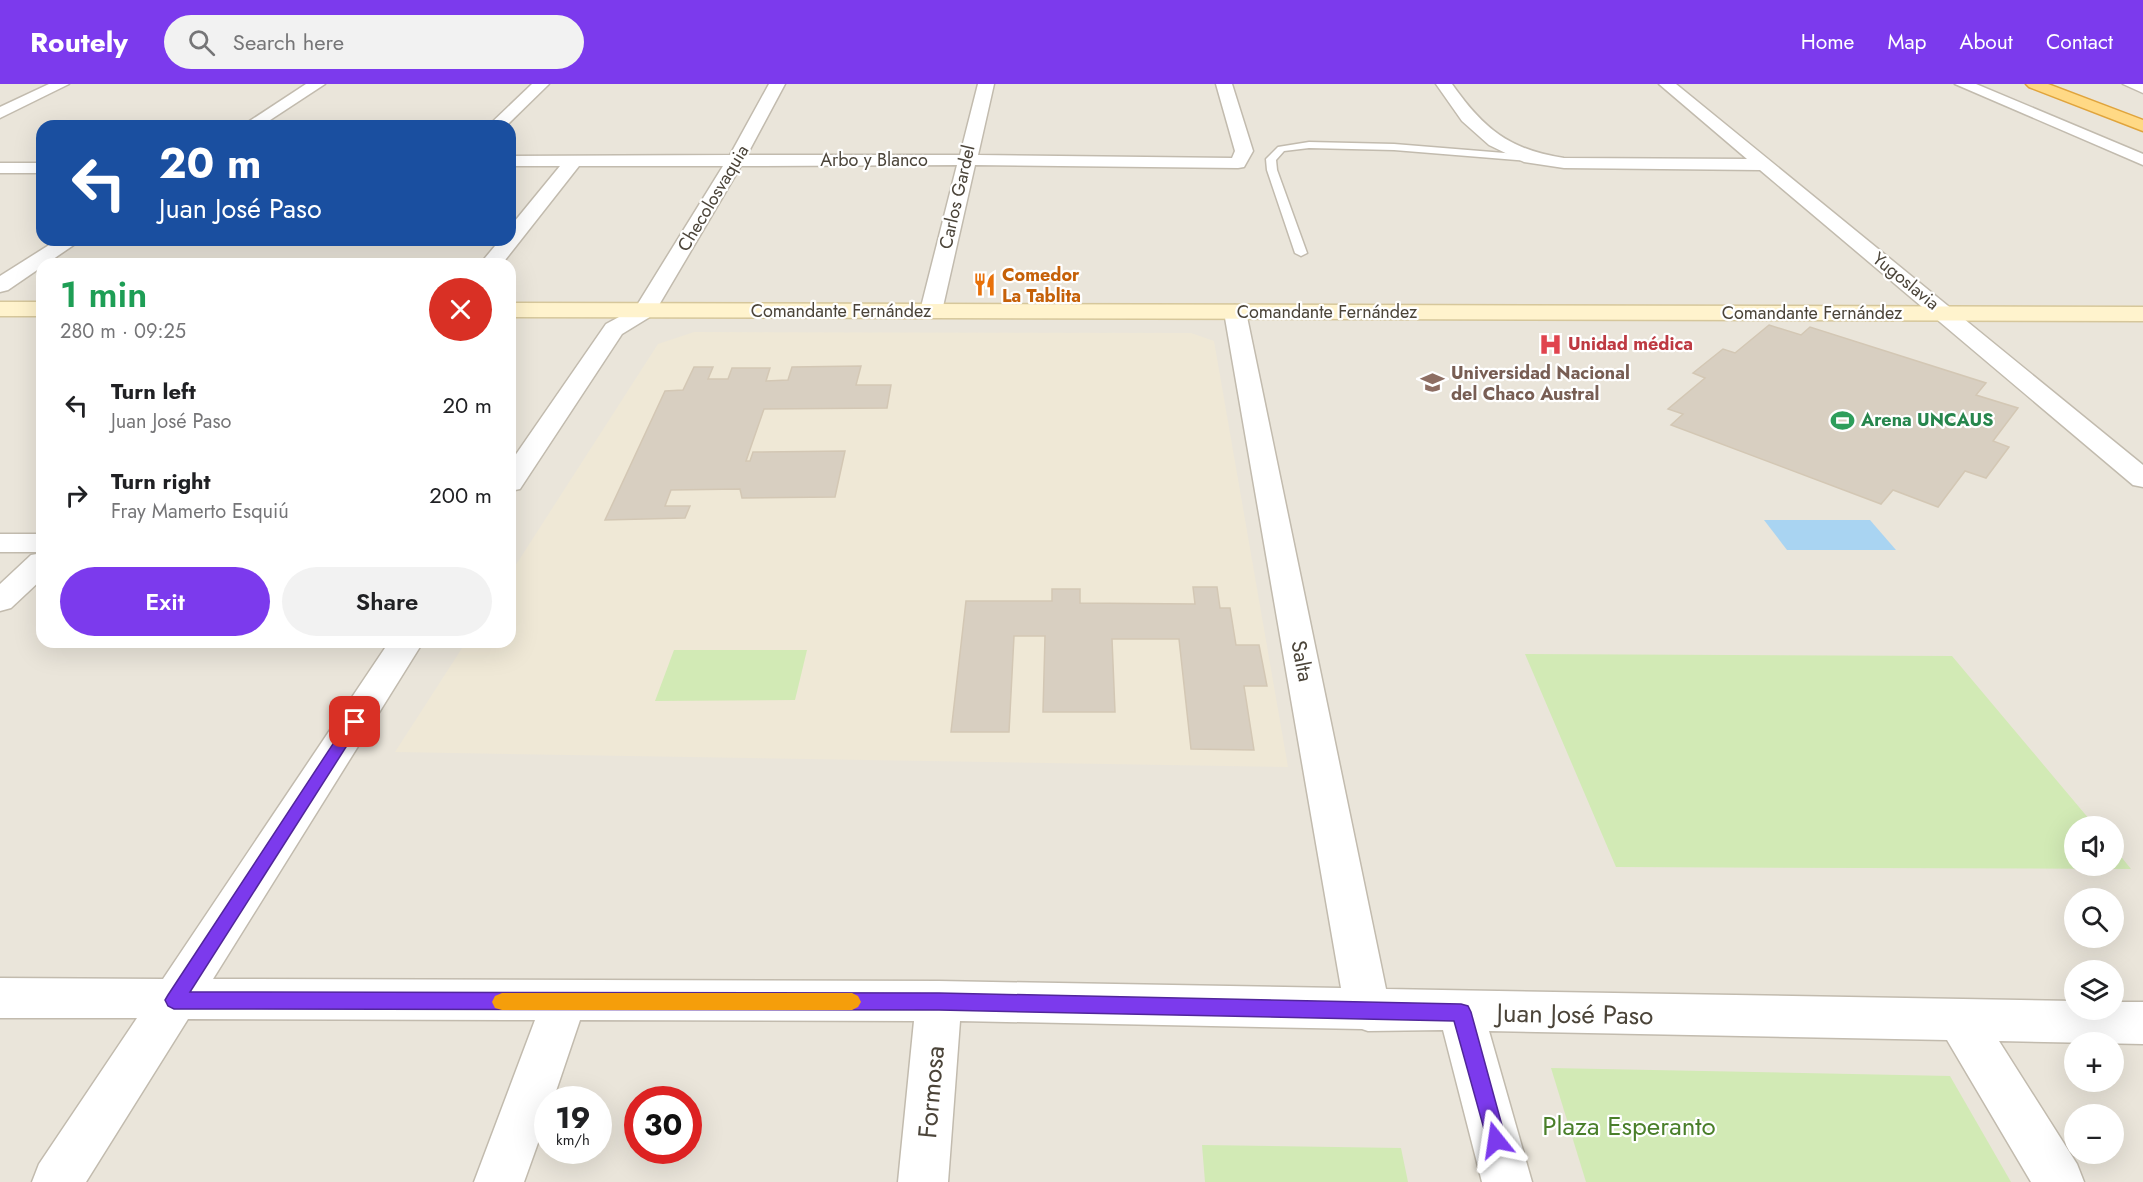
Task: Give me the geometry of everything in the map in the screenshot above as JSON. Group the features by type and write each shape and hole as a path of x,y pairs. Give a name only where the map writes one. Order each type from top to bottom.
{"highway":[{"path":"2034,84 2143,126"},
{"path":"2060,84 2143,116"}],"main road":[{"path":"0,309 36,309"},
{"name":"Comandante Fernández","path":"516,310 2143,314"}],"street":[{"path":"0,112 61,84"},
{"path":"260,120 317,84"},
{"path":"502,120 541,84"},
{"name":"Checolosvaquia","path":"645,310 736,160 777,84"},
{"name":"Carlos Gardel","path":"931,311 986,84"},
{"name":"Arbo y Blanco","path":"516,161 966,160 1238,163 1245,151 1224,84"},
{"path":"1444,84 1468,118 1495,141 1530,158 1564,163 1765,165"},
{"name":"Yugoslavia","path":"1667,84 2143,479"},
{"path":"1963,84 2143,160"},
{"path":"2131,84 2143,88"},
{"path":"516,233 575,160"},
{"path":"0,168 36,168"},
{"path":"43,258 62,246"},
{"path":"496,258 506,246"},
{"path":"0,285 36,262"},
{"path":"516,474 614,328 645,310"},
{"name":"Salta","path":"1235,312 1368,1011"},
{"path":"0,543 36,543"},
{"path":"0,601 36,568"},
{"path":"57,1182 402,648"},
{"name":"Juan José Paso","path":"0,998 564,1002 939,1001 1368,1011 2143,1023"},
{"name":"Formosa","path":"923,1182 939,1001"},
{"path":"499,1182 564,1002"},
{"path":"1461,1012 1507,1182"},
{"path":"1960,1020 2059,1182"}],"lane":[{"path":"1302,253 1272,170 1272,159 1281,149 1309,145 1352,145 1530,158"}],"shaded area":[{"path":"0,84 2143,84 2143,1182 0,1182"},
{"path":"694,332 1191,333 1214,341 1288,767 395,752 462,648 516,648 516,565 658,344"}],"green space":[{"path":"674,650 807,650 795,700 655,701"},
{"path":"1525,654 1952,656 2087,816 2064,816 2064,869 1616,867"},
{"path":"2124,860 2131,869 2124,869"},
{"name":"Plaza Esperanto","path":"1551,1068 1950,1076 2011,1182 1586,1182"},
{"path":"1202,1145 1401,1148 1408,1182 1205,1182"}],"water":[{"path":"1764,520 1870,520 1896,550 1787,550"}],"building":[{"name":"Arena UNCAUS","path":"1769,325 1801,335 1810,327 1986,383 1976,395 2018,408 1993,441 2009,447 1986,478 1965,471 1938,507 1893,490 1881,504 1671,425 1683,414 1668,409 1705,378 1693,373 1723,349 1735,353"},
{"path":"861,366 856,385 891,385 887,408 764,409 746,461 750,461 753,452 845,451 835,497 742,498 740,489 671,490 665,506 690,506 685,518 605,520 665,391 683,390 694,367 713,367 708,379 728,379 732,368 770,368 766,381 788,380 792,367"},
{"path":"1193,587 1217,587 1220,608 1230,608 1236,645 1259,645 1267,686 1244,686 1254,750 1191,749 1179,639 1112,639 1115,712 1043,712 1045,636 1014,636 1009,732 951,732 966,601 1052,601 1052,589 1080,589 1080,603 1195,604"}],"slow traffic":[{"path":"502,1002 852,1002"}],"place":[{"name":"Comedor La Tablita","path":"984,285"},
{"name":"Unidad médica","path":"1550,344"},
{"name":"Universidad Nacional del Chaco Austral","path":"1433,383"},
{"name":"Arena UNCAUS","path":"1843,420"}],"route":[{"path":"355,722 174,1000 939,1001 1461,1012 1496,1140"}]}
